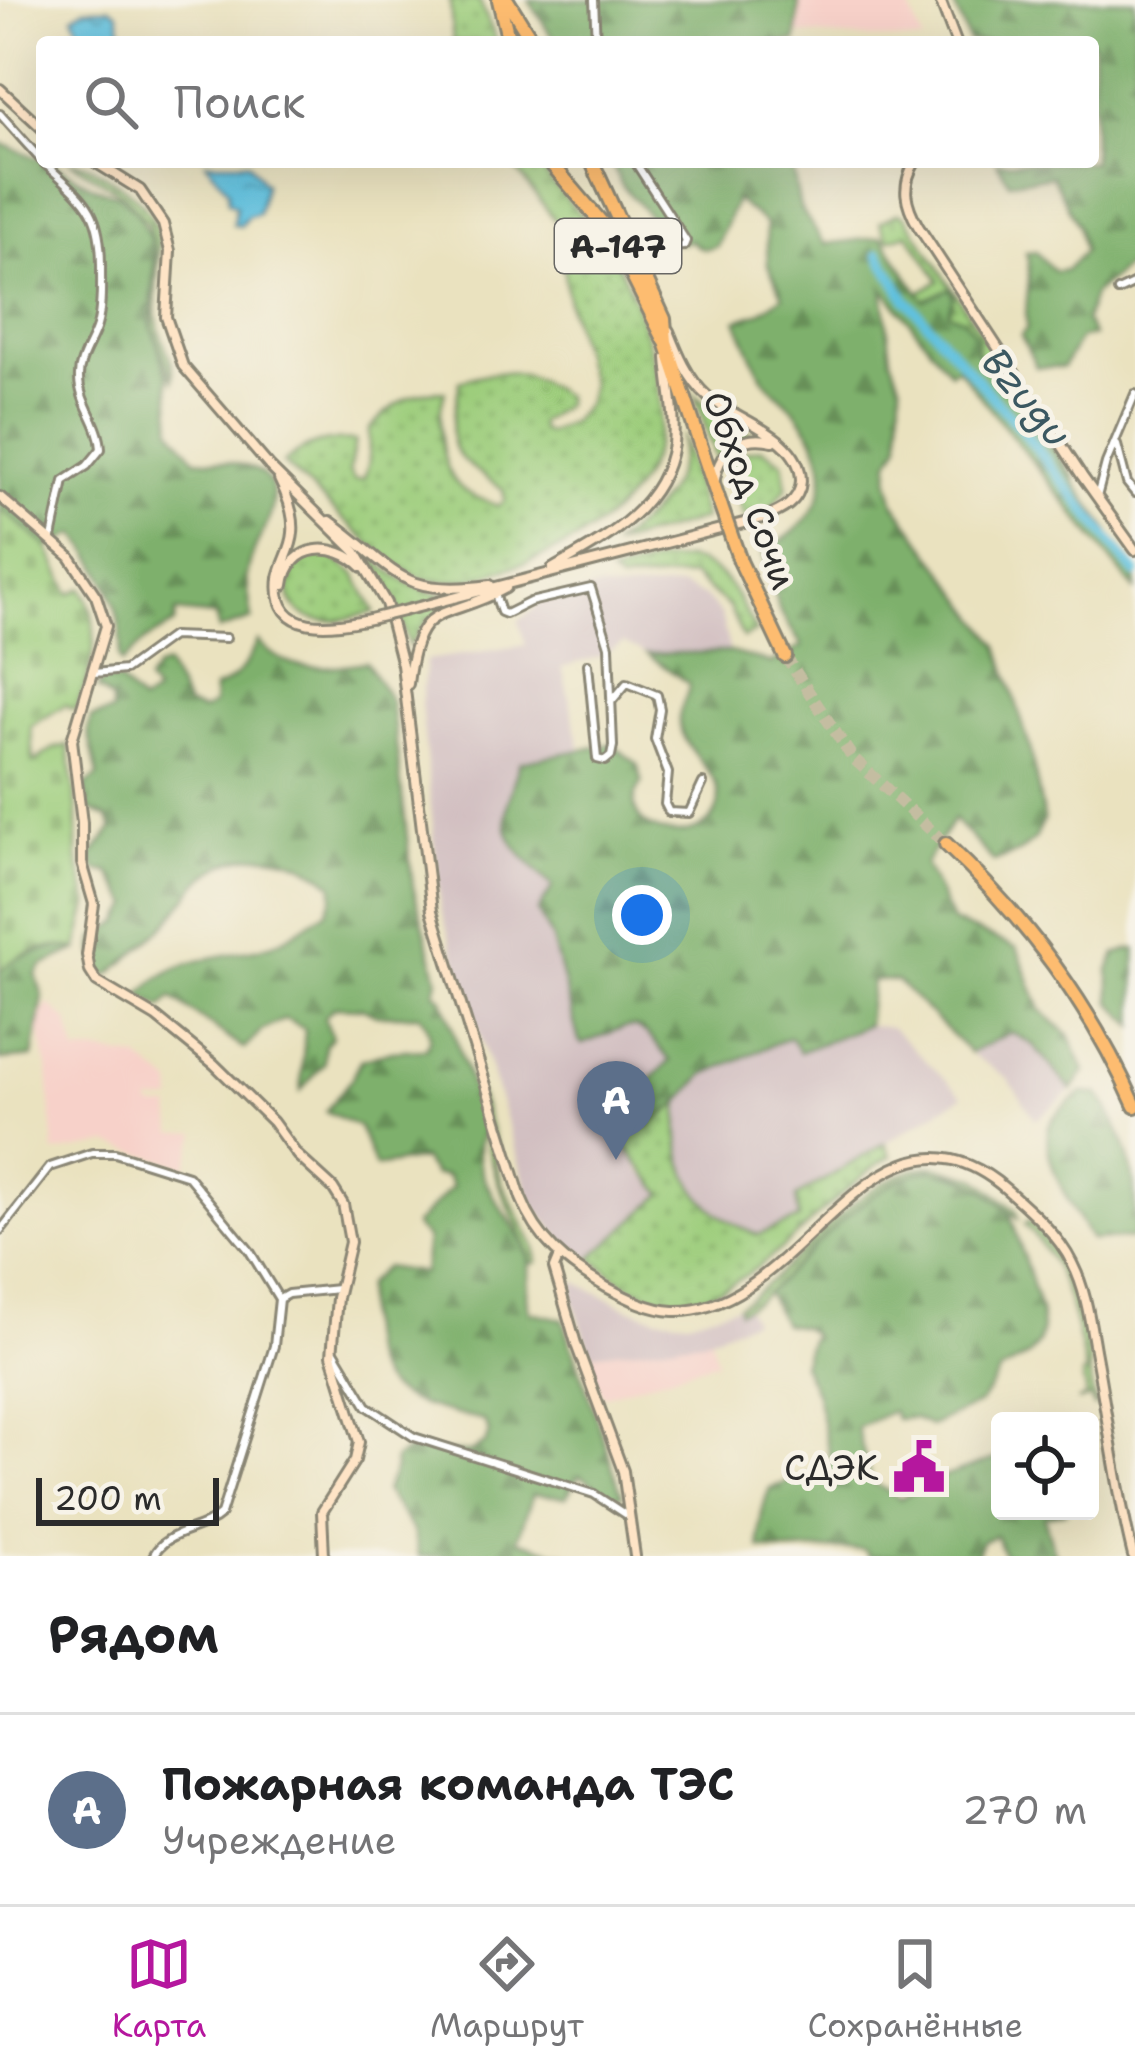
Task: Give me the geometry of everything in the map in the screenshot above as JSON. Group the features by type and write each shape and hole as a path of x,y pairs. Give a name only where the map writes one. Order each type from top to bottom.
{"highway":[{"path":"503,0 508,36"},
{"path":"503,0 529,36"},
{"name":"Обход Сочи","path":"555,168 612,235 666,342 740,560 784,656"},
{"name":"Обход Сочи","path":"595,168 664,319 666,342"},
{"path":"946,844 1036,938 1080,1001 1135,1106"}],"main road":[{"path":"940,0 954,36"},
{"path":"0,89 36,122"},
{"path":"105,168 140,190 156,209 170,250 166,317 176,352 206,395 356,553 379,586 395,632 407,698 428,886 438,932 521,1198 537,1234 559,1256 643,1305 673,1311 700,1309 745,1290 865,1185 894,1166 933,1158 977,1168 1053,1234 1080,1279 1132,1556"},
{"path":"913,168 905,188 910,212 1135,550"},
{"name":"А-147","path":"515,581 780,511 799,491 798,462 781,442 704,393 687,371 664,319"},
{"name":"А-147","path":"541,575 621,529 652,496 669,461 674,426 666,342"},
{"path":"714,486 723,455 734,445 763,438 781,442"},
{"path":"275,472 293,518 279,583 281,598 291,615 304,624 321,627 370,619 515,581"},
{"path":"0,497 52,538 83,574 103,612 105,632 72,740 84,874 94,904 87,955 90,971 97,982 156,1017 214,1064 339,1195 350,1242 338,1289 333,1360 359,1442 355,1460 322,1512 324,1556"},
{"path":"311,508 363,544 399,577 418,585 448,590 515,581"},
{"path":"291,615 284,578 295,560 311,551 343,551 379,586"},
{"path":"407,698 413,652 423,626 443,612 495,594 515,581"},
{"path":"559,1256 554,1268 577,1347 623,1472 635,1556"}],"street":[{"path":"594,0 596,36"},
{"path":"0,115 36,153"},
{"path":"51,168 79,191 100,228 99,318 78,373 101,448 87,466 64,481 52,538"},
{"path":"639,168 686,244 647,256 651,291"},
{"path":"626,237 668,247"},
{"path":"1118,291 1135,283"},
{"path":"1097,497 1135,394"},
{"path":"1117,441 1127,483 1135,493"},
{"path":"495,594 506,614 530,602 592,588 609,646 613,752 600,761 593,741 588,664"},
{"path":"94,673 125,670 172,636 226,638"},
{"path":"611,703 627,683 653,690 660,709 655,739 668,773 666,809 688,813 703,783"},
{"path":"0,1231 53,1165 92,1153 128,1155 191,1178 249,1250 279,1299 274,1346 223,1510 208,1525 168,1539 153,1556"},
{"path":"279,1299 338,1289"},
{"path":"332,1346 362,1401 415,1437 594,1494 632,1519"}],"shaded area":[{"path":"799,0 907,0 921,36 795,34"},
{"path":"682,587 704,596 721,615 730,652 647,654 623,643 602,656 562,667 581,750 520,762 512,845 553,887 538,911 552,939 582,1044 632,1025 645,1028 671,1061 629,1148 641,1171 663,1194 591,1258 570,1249 532,1204 441,910 421,704 426,660 526,645 518,621 538,606 537,601 599,588"},
{"path":"49,1004 68,1021 77,1053 138,1058 172,1084 173,1101 151,1102 151,1107 171,1107 173,1133 197,1133 186,1167 109,1144 54,1153 48,1071 37,1020"},
{"path":"867,1025 892,1028 963,1096 797,1197 799,1219 758,1235 729,1224 705,1203 681,1163 676,1132 680,1102 705,1074 791,1037 801,1052"},
{"path":"1011,1032 1033,1045 1072,1091 1036,1120 1008,1079 970,1053"},
{"path":"574,1281 657,1317 688,1320 744,1304 753,1320 703,1340 591,1354 573,1300"},
{"path":"710,1338 717,1361 603,1396 586,1355"}],"green space":[{"path":"450,0 479,0 494,36 453,36"},
{"path":"529,0 799,0 796,36 551,36"},
{"path":"952,0 1135,0 1135,259 1093,295 1085,321 1093,336 1080,338 1063,367 1036,367 1021,335 1027,328 1026,253 1036,252 1055,272 1066,270 1084,251 1078,226 1052,176 1009,182 1001,168 1099,168 1099,36 967,36"},
{"path":"0,143 36,158 36,168 61,168 119,195 137,213 150,238 154,262 150,322 168,377 172,429 195,459 256,470 272,490 273,505 248,571 252,619 219,630 215,616 176,612 174,624 146,640 122,663 111,593 76,534 48,547 0,508"},
{"path":"81,168 91,168 136,198 156,230 158,326 173,380 153,327 156,256 148,224 124,195"},
{"path":"515,168 541,168 617,263 641,318 656,374 660,412 655,446 643,476 624,502 571,542 476,578 425,579 372,545 283,463 316,444 355,441 349,471 354,480 364,479 369,430 376,422 413,396 445,392 440,428 454,479 461,488 497,506 505,501 503,489 469,465 454,447 460,381 502,372 550,387 564,396 564,405 539,423 541,431 548,433 572,421 587,403 591,385 569,308 557,222"},
{"path":"614,168 792,168 800,208 825,244 882,237 924,300 950,288 953,297 948,313 964,319 977,337 977,352 1024,409 1107,529 1116,550 1135,571 1135,590 957,367 950,372 883,288 891,358 901,385 900,443 890,461 895,504 999,646 1030,748 1044,820 1035,839 1020,852 994,862 954,819 925,864 952,922 1017,948 1041,1010 1069,1035 1085,1071 1072,1091 1033,1045 1011,1032 970,1053 897,981 872,980 867,1025 800,1052 790,1037 705,1074 649,1126 607,1123 670,1061 648,1035 632,1027 582,1044 579,1041 552,939 538,911 553,887 513,844 508,832 508,805 520,762 611,744 638,764 642,783 635,800 637,814 646,824 677,833 708,822 717,809 716,785 687,742 679,719 689,684 647,654 730,652 771,663 802,646 779,610 763,552 801,525 813,510 823,475 812,436 761,373 737,320 759,313 783,296 768,265 766,224 736,200 717,246 703,249 691,240 680,244 671,241 621,184"},
{"path":"899,213 906,217 1073,480 1024,409 976,353 977,337 964,319 948,313 953,297 950,289 925,301 917,293 939,281 908,234 888,240 880,222"},
{"path":"695,395 751,434 729,445 717,463"},
{"path":"682,435 704,519 612,546 651,511 671,485"},
{"path":"762,448 783,462 787,487 772,506 744,517 728,472 742,452"},
{"path":"0,508 48,547 70,594 82,588 93,618 94,649 75,710 65,705 31,726 34,762 68,745 77,811 77,856 88,904 77,950 36,950 0,971"},
{"path":"327,553 356,575 375,612 323,621 296,608 289,590 295,570 311,554"},
{"path":"369,556 415,587 450,595 436,598 440,610 492,594 427,620 409,646 396,599"},
{"path":"686,559 722,577 756,632 743,638 729,607 692,576 620,582 610,575"},
{"path":"258,641 294,664 321,667 366,662 391,701 413,887 438,979 435,992 443,999 484,1127 480,1163 528,1256 530,1312 563,1319 622,1495 613,1497 580,1475 566,1497 533,1494 517,1540 570,1556 419,1556 413,1531 385,1491 394,1460 407,1450 468,1453 485,1444 489,1432 484,1421 402,1397 375,1370 369,1349 365,1286 385,1267 423,1273 427,1239 414,1226 452,1187 447,1176 434,1175 422,1159 375,1167 359,1127 326,1111 361,1060 391,1051 426,1049 429,1035 419,1015 376,1015 362,1008 334,1007 324,1017 332,1037 325,1045 324,1064 301,1090 305,1029 285,1019 261,1031 244,1049 171,997 162,1008 140,995 184,965 285,938 326,912 333,885 291,860 259,856 226,863 205,877 167,923 111,974 100,975 95,938 121,922 130,905 109,872 95,870 91,857 112,829 108,818 89,810 85,785 98,776 88,731 91,718 112,712 112,700 97,688 104,679 119,681 141,703 155,694 147,682 157,668 166,665 187,706 202,711 213,705 214,689 241,670"},
{"path":"56,946 77,950 42,966 36,975 43,997 33,1057 0,1060 0,971 12,960"},
{"path":"1135,949 1135,1026 1111,1002 1109,970 1116,954"},
{"path":"479,1093 497,1147 503,1186 535,1247 537,1262 532,1264 493,1165 475,1095"},
{"path":"1082,1093 1099,1094 1126,1147 1133,1179 1135,1238 1091,1240 1052,1164 1048,1133 1052,1120"},
{"path":"680,1102 680,1147 693,1185 719,1214 758,1235 799,1219 796,1197 885,1143 891,1156 749,1273 718,1290 686,1299 654,1296 628,1285 591,1258 663,1194 607,1123 649,1126"},
{"path":"933,1166 976,1177 1016,1210 1018,1218 975,1183 942,1172 910,1176 879,1192 766,1294 739,1311 738,1306 854,1203 905,1173"},
{"path":"932,1170 973,1181 1009,1210 1042,1329 1028,1356 1000,1372 980,1403 930,1426 914,1418 896,1419 892,1411 857,1428 871,1481 900,1499 929,1482 991,1460 991,1520 1045,1520 1055,1556 1004,1556 996,1536 982,1541 976,1556 869,1556 865,1550 760,1548 761,1518 770,1488 826,1470 831,1462 816,1394 802,1364 812,1334 803,1327 783,1324 767,1293 865,1201 909,1176"},
{"path":"1029,1221 1063,1267 1078,1302 1097,1405 1090,1398 1077,1402 1086,1397 1082,1375 1086,1373 1072,1313 1050,1258 1025,1225"}],"water":[{"path":"85,8 111,8 118,13 123,36 83,36 73,16"},
{"path":"211,168 253,168 265,184 258,214 248,216 241,226 233,225 236,206 228,202 228,190"}],"waterway":[{"name":"Bzugu","path":"879,254 906,299 1022,430 1135,573"}],"tunnel":[{"path":"785,656 852,757 946,844"}],"place":[{"name":"Пожарная команда ТЭС","path":"616,1160"},
{"name":"СДЭК","path":"919,1467"}]}
